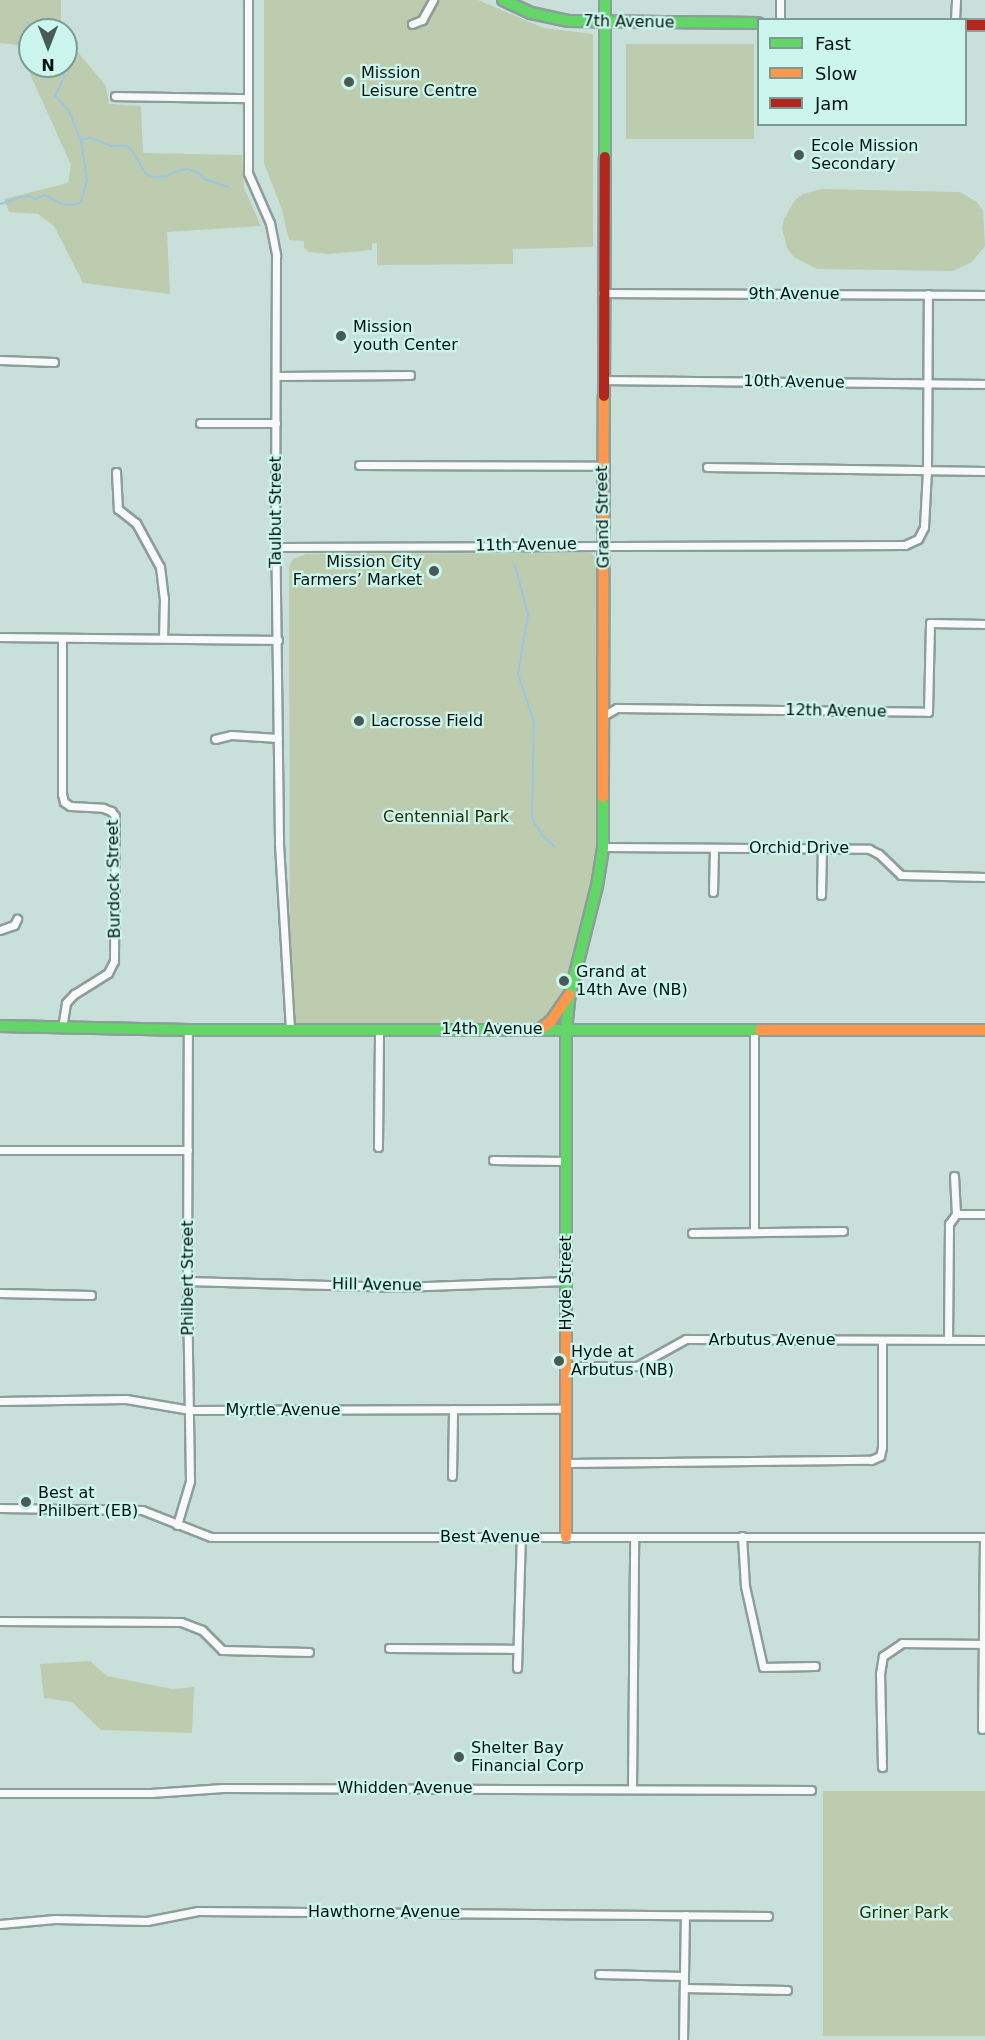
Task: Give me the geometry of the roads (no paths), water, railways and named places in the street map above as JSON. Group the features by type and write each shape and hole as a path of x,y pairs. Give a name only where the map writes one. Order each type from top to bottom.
{"street":[{"name":"Taulbut Street","path":"248,0 248,173 270,223 276,255 279,844 290,1029"},
{"path":"412,24 422,20 434,0"},
{"name":"7th Avenue","path":"503,0 531,13 550,18 605,22 757,23"},
{"name":"Grand Street","path":"566,1030 570,994 597,886 603,847 602,293 605,0"},
{"path":"780,0 780,18"},
{"path":"955,18 956,0"},
{"path":"967,25 985,25"},
{"path":"115,96 248,98"},
{"name":"9th Avenue","path":"602,293 985,295"},
{"path":"927,469 928,294"},
{"path":"0,360 54,362"},
{"path":"277,376 410,375"},
{"name":"10th Avenue","path":"602,380 985,384"},
{"path":"201,423 276,423"},
{"path":"358,465 602,466"},
{"path":"707,467 985,471"},
{"name":"11th Avenue","path":"277,547 603,544 905,545 918,538 924,527 927,469"},
{"path":"116,472 118,509 136,523 160,567 164,598 163,638"},
{"name":"12th Avenue","path":"603,716 617,708 928,712 930,624 985,624"},
{"path":"0,637 278,640"},
{"name":"Burdock Street","path":"62,639 62,794 64,802 70,806 103,808 111,811 115,816 114,961 108,973 74,994 66,1003 62,1027"},
{"path":"214,739 231,735 278,738"},
{"name":"Orchid Drive","path":"603,847 874,850 898,872 906,876 985,877"},
{"path":"713,892 714,848"},
{"path":"821,895 822,849"},
{"path":"0,930 14,925 17,919"},
{"path":"541,1029 551,1021 570,994"},
{"name":"14th Avenue","path":"0,1026 188,1030 379,1028 985,1030"},
{"path":"378,1147 379,1028"},
{"name":"Philbert Street","path":"177,1525 190,1481 187,1281 188,1030"},
{"name":"Hyde Street","path":"566,1030 567,1537"},
{"path":"754,1030 754,1232"},
{"path":"0,1150 188,1150"},
{"path":"493,1160 566,1161"},
{"path":"948,1340 949,1224 956,1214 954,1176"},
{"path":"956,1214 985,1214"},
{"path":"692,1233 843,1231"},
{"name":"Hill Avenue","path":"187,1281 400,1287 566,1281"},
{"path":"0,1293 91,1295"},
{"name":"Arbutus Avenue","path":"566,1366 637,1366 686,1339 985,1340"},
{"path":"567,1463 871,1460 880,1456 882,1447 882,1341"},
{"name":"Myrtle Avenue","path":"0,1401 126,1400 190,1410 566,1409"},
{"path":"452,1476 453,1409"},
{"name":"Best Avenue","path":"0,1508 142,1510 211,1537 985,1537"},
{"path":"742,1536 745,1586 762,1667 815,1666"},
{"path":"517,1668 521,1537"},
{"path":"632,1789 634,1537"},
{"path":"982,1729 985,1537"},
{"path":"0,1621 181,1622 202,1630 222,1650 309,1652"},
{"path":"882,1767 880,1674 883,1656 902,1643 983,1644"},
{"path":"389,1648 517,1649"},
{"name":"Whidden Avenue","path":"0,1793 151,1793 223,1788 811,1790"},
{"name":"Hawthorne Avenue","path":"0,1924 55,1919 147,1921 198,1911 768,1916"},
{"path":"683,2040 685,1915"},
{"path":"600,1974 684,1976"},
{"path":"684,1988 787,1990"}],"waterway":[{"path":"64,78 55,96 69,111 81,140 91,138 112,146 126,146 131,149 146,174 153,177 168,176 188,169 199,173 204,179 229,187"},
{"path":"0,204 21,197 29,196 35,199 45,195 62,204 74,205 81,202 87,180 81,140"},
{"path":"515,565 528,615 518,674 534,722 532,818 543,836 555,847"}],"place":[{"name":"Mission Leisure Centre","path":"349,82"},
{"name":"Ecole Mission Secondary","path":"799,155"},
{"name":"Mission youth Center","path":"341,336"},
{"name":"Mission City Farmers’ Market","path":"434,571"},
{"name":"Lacrosse Field","path":"359,721"},
{"name":"Grand at 14th Ave (NB)","path":"564,981"},
{"name":"Hyde at Arbutus (NB)","path":"559,1361"},
{"name":"Best at Philbert (EB)","path":"26,1502"},
{"name":"Shelter Bay Financial Corp","path":"459,1757"}],"park label":[{"name":"Centennial Park","path":"446,817"},
{"name":"Griner Park","path":"904,1913"}]}
